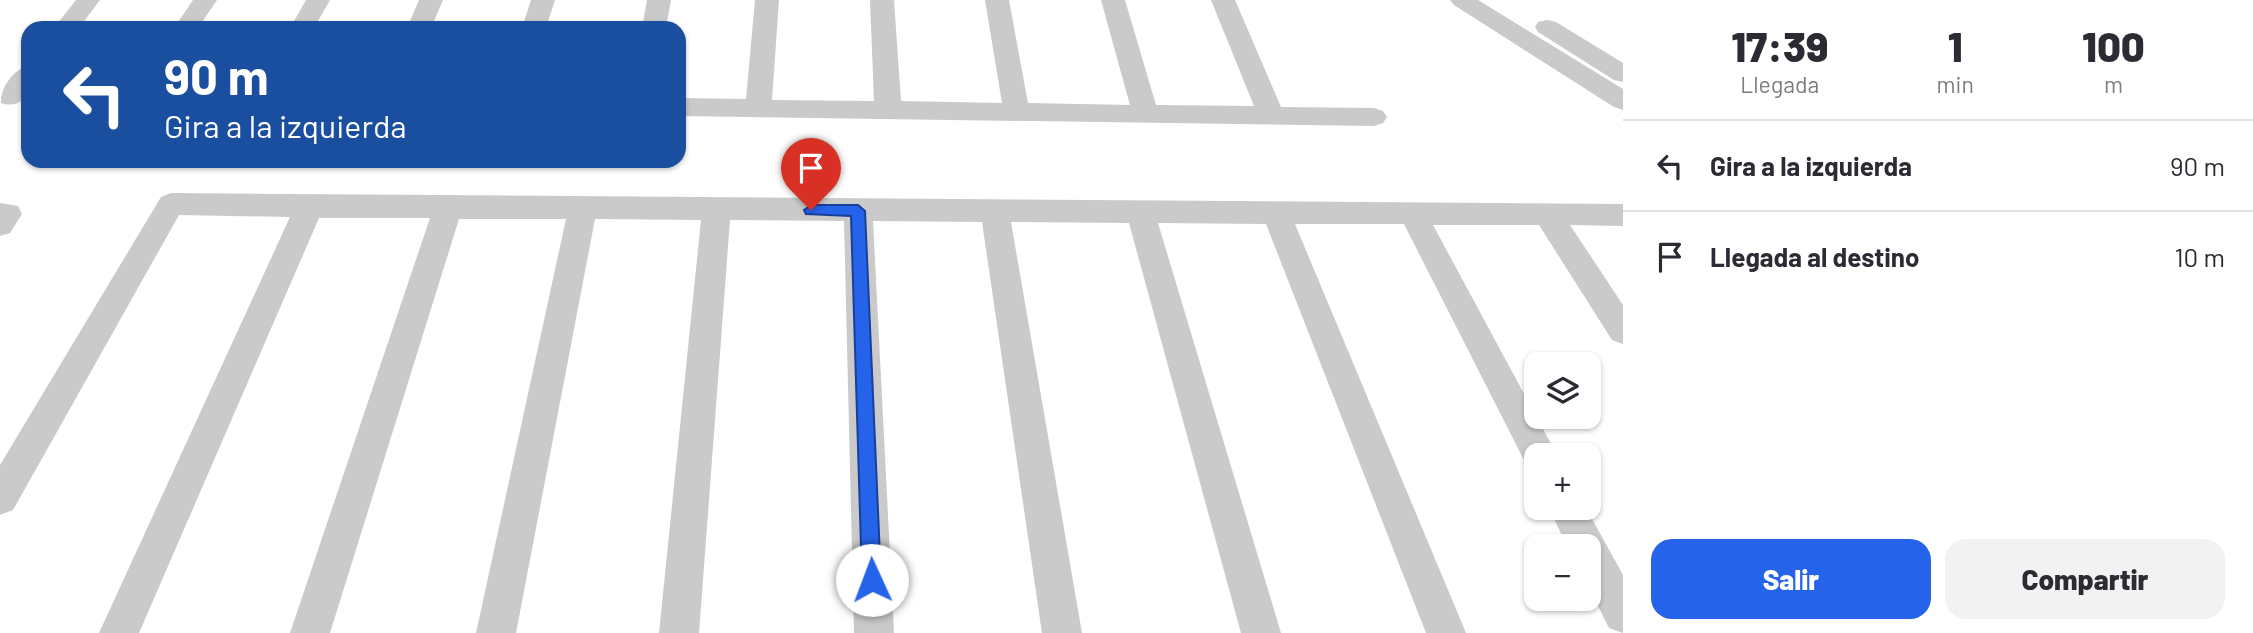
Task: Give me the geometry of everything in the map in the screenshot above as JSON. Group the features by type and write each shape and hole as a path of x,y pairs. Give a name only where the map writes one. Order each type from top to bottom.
{"street":[{"path":"71,21 88,0"},
{"path":"191,21 205,0"},
{"path":"306,21 318,0"},
{"path":"422,21 431,0"},
{"path":"536,21 543,0"},
{"path":"655,21 659,0"},
{"path":"758,108 767,0"},
{"path":"882,0 888,110"},
{"path":"997,0 1016,111"},
{"path":"1112,0 1146,114"},
{"path":"1223,0 1271,116"},
{"path":"1462,0 1623,101"},
{"path":"1502,0 1623,74"},
{"path":"686,107 1374,117"},
{"path":"0,498 171,204 1623,215"},
{"path":"119,633 309,207"},
{"path":"310,633 448,208"},
{"path":"496,633 583,208"},
{"path":"679,633 716,209"},
{"path":"858,211 874,633"},
{"path":"996,211 1062,633"},
{"path":"1276,212 1446,633"},
{"path":"1412,212 1533,443"},
{"path":"1141,213 1261,633"},
{"path":"0,214 8,214 0,225"},
{"path":"1548,215 1623,331"},
{"path":"1601,573 1623,614"}],"route":[{"path":"811,210 858,211 872,580"}]}
